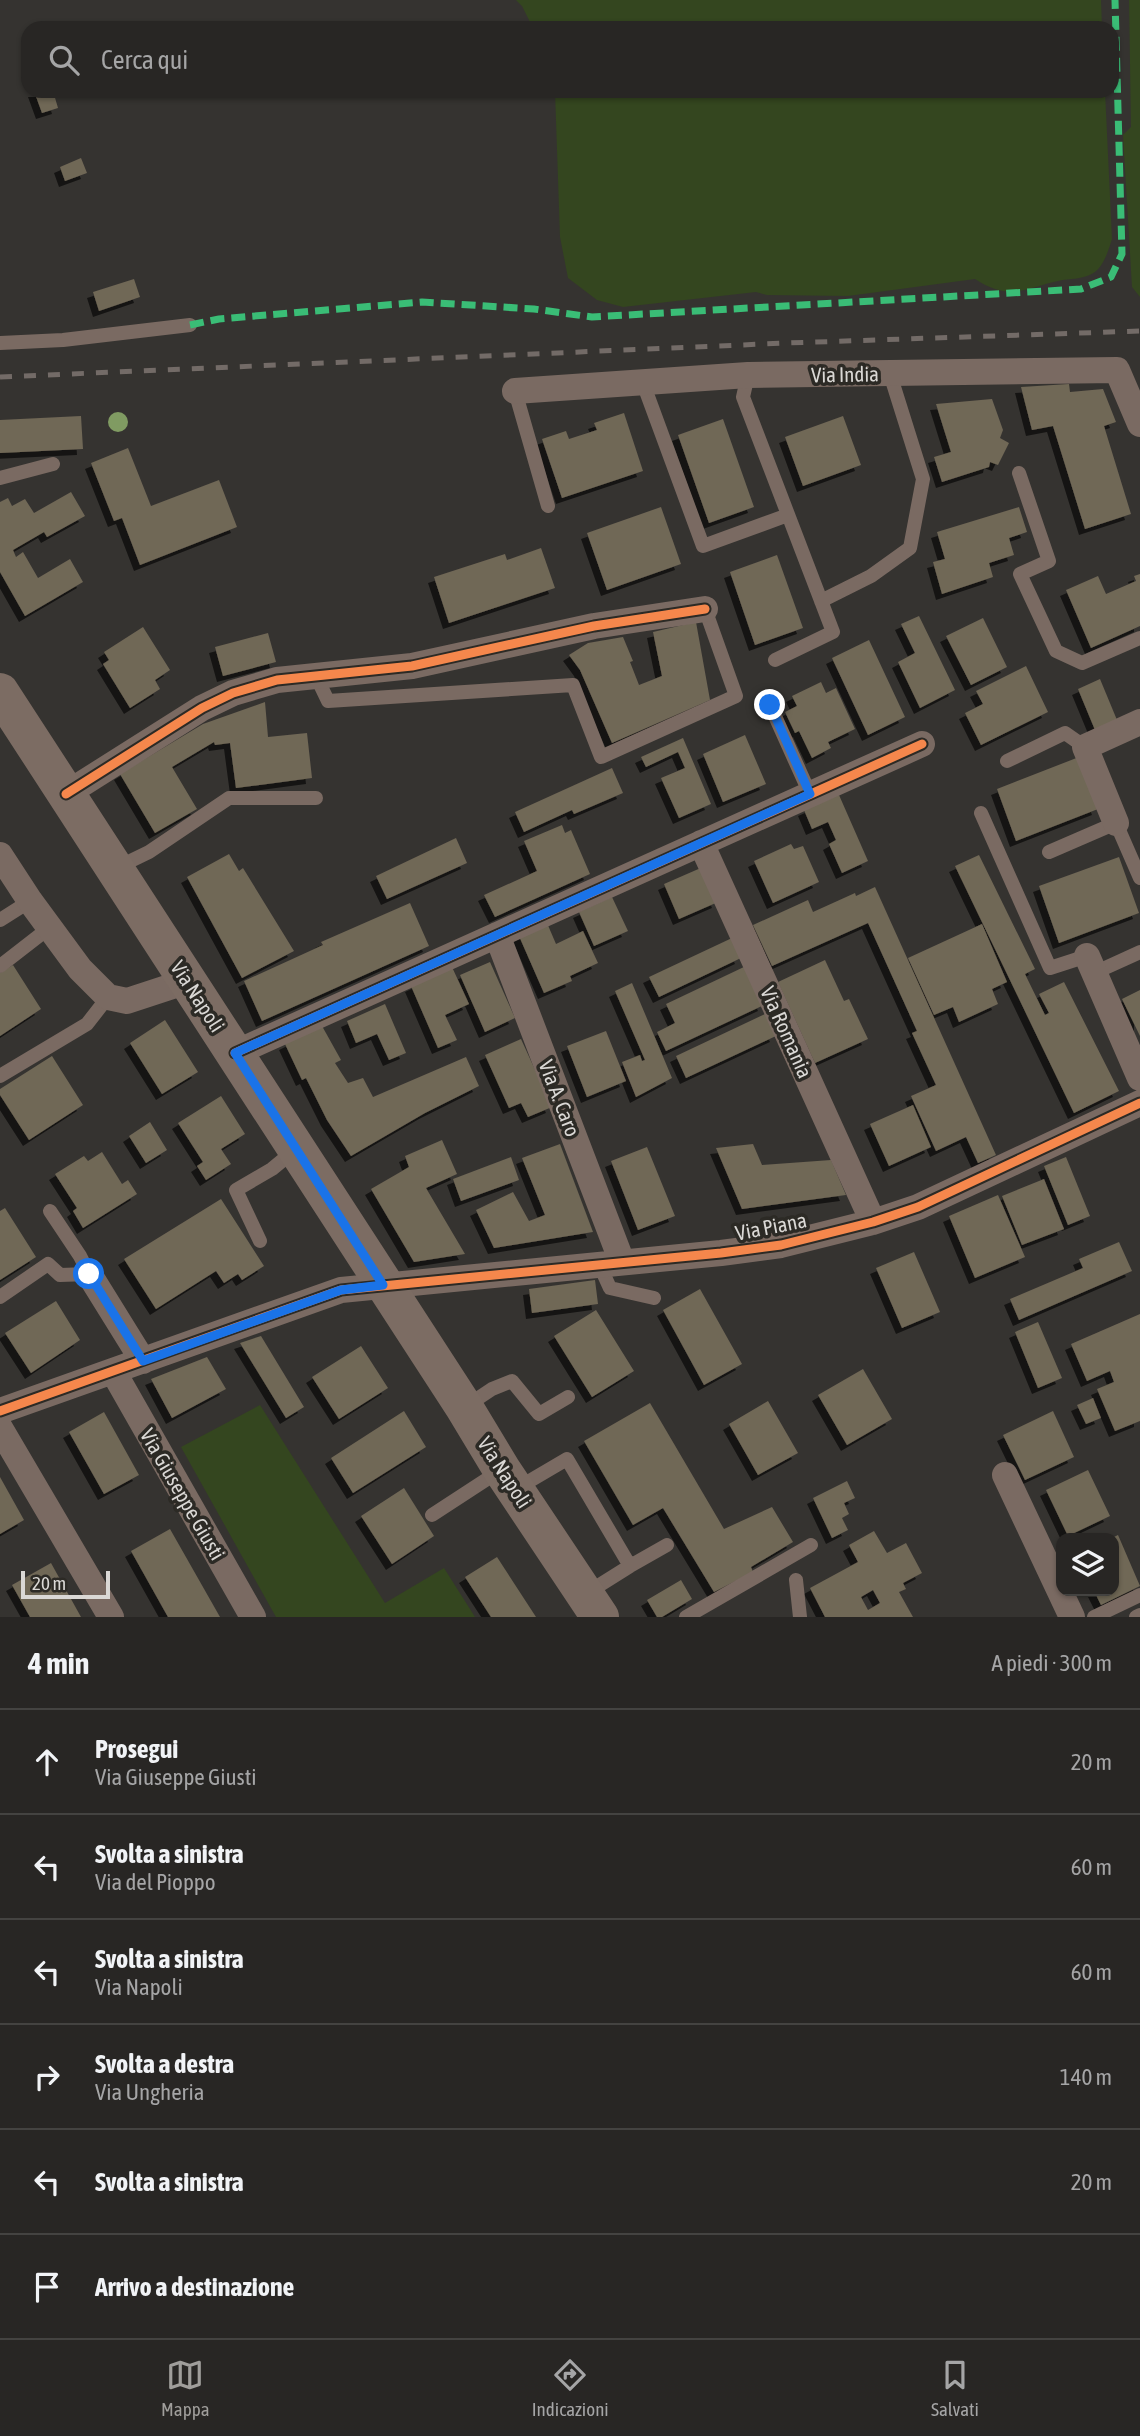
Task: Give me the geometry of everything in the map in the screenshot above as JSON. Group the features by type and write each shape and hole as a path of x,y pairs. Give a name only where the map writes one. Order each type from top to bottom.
{"main road":[{"name":"Via Napoli","path":"0,692 508,1480 593,1606"}],"street":[{"name":"Via India","path":"515,391 748,376 1117,370 1140,424"},
{"path":"66,794 202,708 233,694 277,680 412,666 594,626 705,609"},
{"path":"1116,823 1085,747 1140,722"},
{"path":"235,1053 922,744"},
{"name":"Via Romania","path":"701,843 873,1222"},
{"path":"0,855 80,969 108,997 127,1001 188,981"},
{"name":"Via A. Caro","path":"497,935 610,1263"},
{"path":"1091,964 1140,1078"},
{"name":"Via Piana","path":"0,1411 341,1290 721,1253 781,1245 873,1222 918,1207 1140,1103"},
{"path":"89,1274 143,1361"},
{"name":"Via Giuseppe Giusti","path":"113,1371 253,1617"},
{"path":"0,1427 111,1617"},
{"path":"1005,1475 1072,1617"}],"lane":[{"path":"0,343 63,340 190,325"},
{"path":"821,601 871,576 911,548 923,479 890,374"},
{"path":"748,376 743,397 833,632 775,660"},
{"path":"643,383 703,546 789,515"},
{"path":"515,391 548,506"},
{"path":"0,478 53,464"},
{"path":"1019,473 1049,561 1020,574 1056,651 1082,663 1140,638"},
{"path":"316,676 328,701 573,685 601,757 736,696 705,609"},
{"path":"770,705 810,794"},
{"path":"1007,761 1065,733 1085,747"},
{"path":"115,869 149,852 229,798 316,798"},
{"path":"981,813 1050,968 1091,964 1140,952"},
{"path":"1049,852 1116,823 1140,878"},
{"path":"0,920 30,901"},
{"path":"0,966 49,928"},
{"path":"0,1076 87,1024 108,997"},
{"path":"260,1241 236,1190 272,1169 296,1149"},
{"path":"0,1297 48,1264 60,1275 89,1274 50,1211"},
{"path":"610,1263 610,1288 654,1298"},
{"path":"464,1408 492,1389 512,1381 539,1413 568,1396"},
{"path":"432,1515 508,1480 568,1459 631,1566"},
{"path":"593,1606 631,1566 667,1545"},
{"path":"686,1617 811,1545"},
{"path":"796,1580 800,1617"},
{"path":"1094,1617 1140,1595"}],"green space":[{"path":"516,0 1101,0 1102,21 530,21"},
{"path":"1129,0 1140,0 1140,297 1132,287 1123,135 1131,127"},
{"path":"555,98 1105,98 1112,239 1098,269 1082,278 1016,291 997,290 975,279 848,296 767,295 756,292 623,307 597,300 568,278 560,237"},
{"path":"260,1405 385,1603 444,1568 475,1617 276,1617 181,1447"}],"building":[{"path":"37,98 55,98 58,108 42,113"},
{"path":"81,158 87,173 65,181 60,167"},
{"path":"134,279 140,297 99,311 93,292"},
{"path":"1069,384 1070,392 1103,389 1116,422 1104,426 1131,514 1085,529 1053,426 1032,430 1021,387"},
{"path":"992,399 1003,430 1000,438 1009,443 998,465 990,462 989,467 942,482 934,457 951,452 936,404"},
{"path":"624,413 643,471 562,498 542,439 566,431 569,439 597,430 594,423"},
{"path":"81,416 83,449 0,453 0,420"},
{"path":"843,416 861,465 803,486 785,437"},
{"path":"723,419 754,507 709,523 678,435"},
{"path":"128,448 151,506 219,480 237,527 140,565 122,518 114,521 91,463"},
{"path":"71,492 85,516 47,537 44,532 13,550 16,557 23,552 38,578 70,559 83,582 25,616 0,572 0,502 8,498 12,506 25,499 34,513"},
{"path":"661,507 681,564 607,590 587,533"},
{"path":"1019,507 1027,532 1009,538 1014,555 989,563 993,577 942,594 933,562 945,559 937,532"},
{"path":"541,548 555,588 449,623 434,577 505,554 507,560"},
{"path":"777,555 803,628 755,645 730,572"},
{"path":"1140,574 1140,626 1091,648 1066,590 1098,576 1106,594 1136,581 1134,576"},
{"path":"919,616 955,690 920,708 898,662 915,653 901,624"},
{"path":"983,618 1007,667 971,685 946,636"},
{"path":"696,622 710,700 612,743 580,670 569,655 588,643 623,637 639,685 662,676 653,632"},
{"path":"143,627 170,670 155,680 160,689 130,708 103,664 109,660 104,652"},
{"path":"268,633 276,662 223,676 215,647"},
{"path":"869,640 905,717 868,735 832,658"},
{"path":"1026,666 1048,712 981,745 965,713 983,704 976,691"},
{"path":"1100,679 1117,720 1095,730 1078,689"},
{"path":"821,682 826,693 836,688 855,729 828,742 831,748 812,758 799,731 795,733 785,712 797,706 792,696"},
{"path":"265,702 268,737 307,733 312,778 236,788 230,743 215,745 214,742 172,767 197,809 155,833 120,774 203,724"},
{"path":"745,735 766,784 723,802 703,754"},
{"path":"683,738 711,804 679,818 661,778 685,768 678,752 646,767 641,757"},
{"path":"1079,757 1098,809 1016,841 997,789"},
{"path":"612,768 623,793 574,814 572,810 524,832 515,812"},
{"path":"839,795 868,861 842,873 829,844 836,840 828,822 812,829 804,810"},
{"path":"562,825 565,833 571,830 590,874 495,917 484,895 537,871 524,841"},
{"path":"456,838 467,863 387,899 376,876"},
{"path":"791,844 794,849 803,846 819,882 773,903 754,861"},
{"path":"229,854 239,871 243,868 294,951 242,978 187,877"},
{"path":"979,855 1035,969 1025,974 1045,1015 1049,1013 1039,994 1064,982 1119,1091 1074,1113 955,866"},
{"path":"1119,857 1139,913 1059,943 1039,886"},
{"path":"703,867 718,902 679,919 664,884"},
{"path":"875,887 996,1155 978,1163 966,1137 936,1151 911,1096 936,1085 912,1033 917,1031 868,923 772,966 753,925 808,900 813,912"},
{"path":"612,897 628,931 594,946 579,912"},
{"path":"410,903 429,946 262,1021 244,981 323,945 321,942"},
{"path":"547,923 556,944 583,931 598,963 570,976 572,981 544,993 519,936"},
{"path":"982,924 1007,982 992,989 998,1004 959,1022 953,1007 934,1015 908,958"},
{"path":"732,938 741,958 659,997 649,977"},
{"path":"825,960 844,1001 849,999 868,1039 815,1063 778,982"},
{"path":"490,962 515,1018 485,1032 460,975"},
{"path":"13,965 41,1009 0,1036 0,973"},
{"path":"746,966 764,1005 666,1051 657,1032 675,1023 666,1004"},
{"path":"452,967 469,1004 445,1015 457,1040 438,1048 411,986"},
{"path":"632,983 672,1078 636,1097 622,1062 640,1055 642,1061 645,1060 615,991"},
{"path":"1140,990 1140,1036 1122,999"},
{"path":"385,1004 406,1053 389,1060 377,1034 356,1043 347,1021"},
{"path":"765,1014 776,1036 686,1078 676,1056"},
{"path":"165,1020 198,1072 162,1094 130,1043"},
{"path":"322,1026 341,1060 335,1063 348,1083 363,1078 373,1097 466,1057 479,1086 425,1113 351,1156 327,1120 306,1078 302,1080 285,1044"},
{"path":"606,1031 626,1081 587,1097 567,1046"},
{"path":"521,1039 552,1107 528,1117 521,1103 509,1108 485,1055"},
{"path":"52,1056 83,1105 29,1140 0,1095 0,1089"},
{"path":"221,1096 245,1134 221,1149 231,1164 206,1180 197,1166 203,1162 178,1123"},
{"path":"913,1105 931,1147 889,1166 870,1124"},
{"path":"150,1122 167,1150 146,1163 129,1136"},
{"path":"442,1140 457,1174 426,1188 465,1254 414,1262 371,1189 409,1167 405,1156"},
{"path":"560,1144 593,1232 494,1248 476,1210 513,1192 529,1221 545,1215 522,1158"},
{"path":"753,1144 762,1165 831,1160 846,1195 742,1209 716,1148"},
{"path":"647,1147 675,1216 638,1230 611,1161"},
{"path":"102,1152 122,1184 128,1180 137,1194 83,1228 73,1211 77,1208 55,1174 84,1156 88,1161"},
{"path":"511,1157 519,1180 461,1201 453,1179"},
{"path":"1066,1157 1090,1216 1068,1225 1044,1166"},
{"path":"1044,1179 1064,1229 1022,1245 1002,1196"},
{"path":"998,1195 1025,1257 975,1278 949,1216"},
{"path":"221,1199 264,1266 242,1280 238,1274 224,1283 216,1271 156,1309 124,1259"},
{"path":"5,1208 36,1257 0,1280 0,1211"},
{"path":"1119,1242 1132,1271 1019,1320 1010,1299 1083,1268 1079,1259"},
{"path":"914,1252 940,1312 902,1328 876,1268"},
{"path":"595,1280 598,1304 532,1313 529,1289"},
{"path":"700,1289 742,1364 704,1385 663,1310"},
{"path":"56,1301 80,1340 31,1373 5,1333"},
{"path":"596,1310 634,1371 592,1397 554,1336"},
{"path":"1140,1314 1140,1421 1115,1431 1097,1389 1114,1382 1110,1371 1087,1381 1071,1344"},
{"path":"1038,1322 1062,1378 1038,1388 1015,1332"},
{"path":"261,1336 304,1407 286,1418 240,1343"},
{"path":"361,1346 388,1388 339,1419 312,1377"},
{"path":"207,1357 226,1389 172,1418 151,1379"},
{"path":"863,1369 892,1419 847,1445 818,1395"},
{"path":"1093,1398 1101,1418 1086,1424 1077,1405"},
{"path":"768,1401 798,1453 758,1475 729,1424"},
{"path":"650,1403 724,1529 772,1507 793,1542 751,1567 753,1572 714,1592 663,1508 633,1525 584,1441"},
{"path":"404,1411 426,1447 353,1493 331,1458"},
{"path":"1053,1411 1074,1457 1025,1480 1003,1435"},
{"path":"104,1412 139,1475 104,1494 69,1432"},
{"path":"1088,1470 1110,1516 1074,1533 1067,1533 1046,1490"},
{"path":"0,1477 24,1520 0,1534"},
{"path":"847,1481 855,1498 844,1503 849,1514 842,1518 848,1530 832,1538 813,1498"},
{"path":"404,1488 434,1536 392,1564 361,1516"},
{"path":"170,1529 220,1617 168,1617 131,1551"},
{"path":"874,1531 887,1553 906,1543 922,1573 903,1583 906,1589 899,1592 913,1617 825,1617 810,1588 858,1562 849,1545","holes":["873,1590 880,1603 868,1610 861,1597"]},
{"path":"1119,1537 1140,1586 1101,1605 1096,1596 1119,1596"},
{"path":"497,1557 536,1617 491,1617 465,1577"},
{"path":"51,1563 81,1617 30,1617 12,1585"},
{"path":"681,1580 692,1599 662,1617 657,1617 647,1600"}],"railway":[{"path":"0,377 787,343 1140,331"}],"marked path":[{"path":"1115,0 1116,21"},
{"path":"190,325 219,319 422,302 534,309 592,317 1081,289 1111,277 1122,254 1118,98"}],"cycle path":[{"path":"66,794 202,708 233,693 277,680 412,666 594,626 705,609"},
{"path":"235,1053 922,744"},
{"path":"0,1411 341,1290 721,1253 781,1245 873,1222 918,1207 1140,1103"}],"route":[{"path":"89,1274 143,1361 341,1290 383,1285 235,1053 810,794 770,705"}]}
